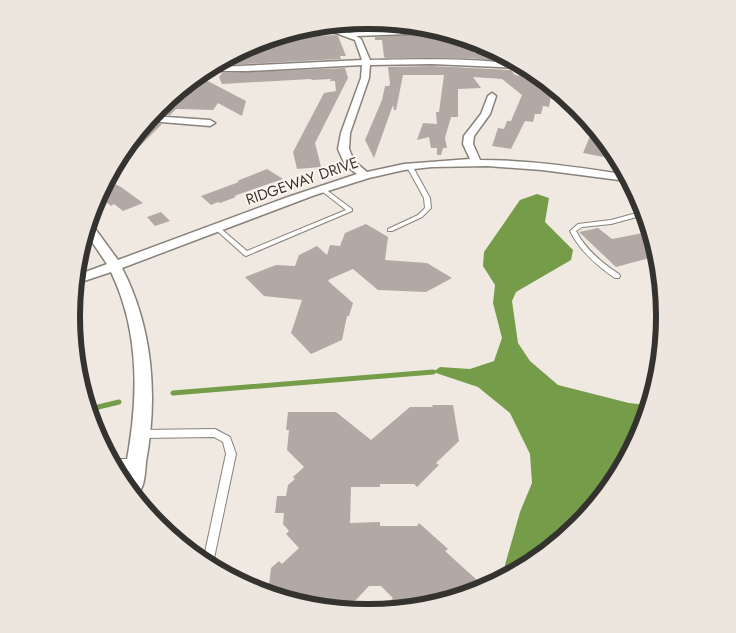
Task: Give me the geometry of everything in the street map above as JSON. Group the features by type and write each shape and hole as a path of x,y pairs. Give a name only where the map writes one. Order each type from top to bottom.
{"street":[{"path":"336,30 358,39 364,47 367,63 363,92 343,136 342,144 347,159 365,175"},
{"path":"350,35 370,32 412,32"},
{"path":"221,69 367,63 459,62 509,66"},
{"path":"476,162 468,144 469,136 485,114 492,96"},
{"path":"159,120 210,123"},
{"name":"RIDGEWAY DRIVE","path":"83,278 321,188 365,175 410,167 476,162 545,166 619,177"},
{"path":"93,233 101,242 116,266 129,294 136,319 142,357 144,393 141,434 133,482"}],"lane":[{"path":"390,230 420,216 428,208 427,198 410,167"},
{"path":"217,228 246,254 350,210 321,188"},
{"path":"617,276 605,269 576,239 573,231 580,225 611,222 637,215"},
{"path":"141,434 214,433 227,440 231,454 209,556"},
{"path":"121,463 136,463"}],"shaded area":[{"path":"537,194 549,198 545,222 573,250 571,260 516,292 512,301 518,343 530,361 558,385 642,404 626,444 596,492 558,533 528,556 506,569 505,565 520,512 532,483 530,454 510,413 478,387 433,372 440,367 470,369 494,361 502,338 493,303 495,285 483,266 484,252 520,200"}],"building":[{"path":"424,34 460,44 472,49 474,53 484,53 501,61 471,58 386,58 384,57 382,40 375,40 375,37"},
{"path":"338,36 346,56 340,56 341,59 228,65 276,44 302,37"},
{"path":"432,66 511,70 515,75 527,76 551,95 549,107 543,106 541,114 535,114 533,122 525,121 511,149 492,146 498,128 504,129 507,121 511,121 522,95 502,79 473,77 481,88 458,89 458,117 451,117 445,138 447,148 443,148 441,155 437,155 437,148 431,148 429,137 417,140 423,123 437,124 436,112 439,112 444,75 403,75 396,110 394,110 393,105 374,158 365,140 382,100 385,86 390,84 388,67"},
{"path":"345,68 348,78 315,143 321,167 297,169 293,152 324,93 336,91 335,81 330,81 331,79 311,79 222,84 219,77 222,73"},
{"path":"205,79 246,101 242,116 218,103 213,110 176,109 170,115 163,115 178,100"},
{"path":"156,123 162,124 138,148 136,146 140,141"},
{"path":"591,135 605,154 604,157 583,153"},
{"path":"267,169 283,179 211,205 201,196 239,182 237,181"},
{"path":"113,183 143,203 123,211 114,204 111,206 105,201"},
{"path":"161,212 170,221 155,226 147,217"},
{"path":"366,224 388,237 385,260 427,263 452,278 426,292 378,290 353,269 330,279 328,281 353,303 349,316 347,316 342,340 311,354 291,333 302,300 264,296 245,277 276,265 295,266 299,255 317,246 327,255 330,245 340,246 345,233"},
{"path":"598,228 612,239 643,233 650,258 616,267 579,232"},
{"path":"432,405 453,405 459,441 436,463 439,465 417,487 414,484 380,484 380,487 351,487 350,523 380,522 380,526 417,526 419,523 448,549 445,551 478,582 424,599 392,603 390,601 393,598 381,586 369,586 353,603 349,604 312,599 269,586 271,568 279,561 282,564 299,548 286,534 289,531 283,524 284,513 275,513 277,496 286,496 288,485 295,479 293,477 304,467 287,450 289,430 286,430 288,412 336,412 371,440 410,407 433,407"}],"waterway":[{"path":"173,393 433,372"},
{"path":"96,408 119,402"}]}
